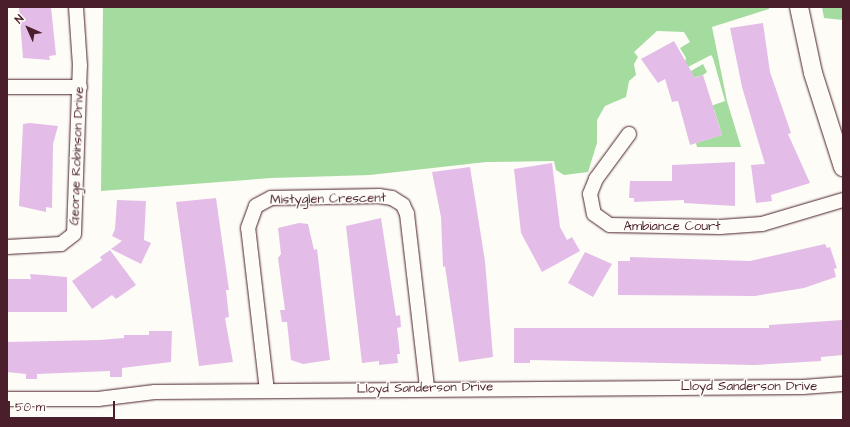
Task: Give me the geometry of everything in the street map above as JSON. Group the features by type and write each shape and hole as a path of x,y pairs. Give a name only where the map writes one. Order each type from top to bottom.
{"street":[{"name":"George Robinson Drive","path":"7,247 61,244 74,234 80,87 76,7"},
{"path":"800,10 813,73 843,167"},
{"path":"7,87 80,87"},
{"name":"Ambiance Court","path":"629,134 596,179 590,194 594,214 610,225 720,227 762,224 843,200"},
{"name":"Mistyglen Crescent","path":"267,391 248,228 256,206 271,198 379,196 392,198 403,205 408,214 427,387"},
{"name":"Lloyd Sanderson Drive","path":"7,399 98,399 155,392 427,387 803,386 843,384"}],"green space":[{"path":"103,7 769,7 769,9 712,27 727,101 741,147 697,147 696,143 722,135 714,109 708,107 725,101 713,58 711,55 688,67 691,71 703,64 707,72 703,75 679,83 686,58 680,48 690,42 684,32 657,31 634,52 638,57 634,64 636,75 629,81 626,97 605,106 597,120 597,143 588,172 564,175 556,170 554,161 486,162 370,175 271,178 101,191"},
{"path":"822,7 843,7 843,20 824,18"}],"building":[{"path":"19,7 51,7 56,55 49,56 50,60 23,58"},
{"path":"763,23 770,72 791,133 788,134 810,183 771,195 772,201 756,203 751,165 765,164 742,87 730,28"},
{"path":"674,41 695,78 703,75 722,135 690,145 678,101 672,102 665,79 658,83 641,59"},
{"path":"30,123 58,126 53,144 52,208 46,207 46,212 19,206 23,124"},
{"path":"735,162 735,206 684,203 684,200 634,202 634,198 629,198 630,181 672,181 672,165"},
{"path":"552,163 560,227 567,240 572,237 580,251 542,272 521,233 514,169"},
{"path":"470,167 485,261 493,357 459,362 445,266 443,267 441,217 432,172"},
{"path":"216,198 229,290 226,290 229,317 225,318 233,362 199,366 176,202"},
{"path":"117,200 146,201 144,240 151,243 141,264 111,249 122,241 112,236 115,229"},
{"path":"381,218 396,316 400,315 401,327 397,328 400,354 397,354 398,363 379,365 379,361 362,363 346,226"},
{"path":"299,223 308,224 314,250 317,249 330,360 303,364 291,360 287,322 282,322 280,310 285,310 278,258 281,254 278,228"},
{"path":"825,244 827,248 830,247 837,268 834,269 836,277 804,288 755,296 618,295 618,261 630,261 630,257 750,261"},
{"path":"110,250 136,285 116,299 112,295 92,309 72,281 102,260 100,257"},
{"path":"585,252 612,264 593,297 568,283"},
{"path":"30,274 67,277 67,312 7,312 7,279 31,279"},
{"path":"843,320 843,355 821,357 821,361 754,365 530,360 530,363 514,363 514,328 769,328 769,325"},
{"path":"149,331 172,331 171,362 122,368 122,377 110,377 110,371 37,374 37,379 26,379 26,374 7,372 7,342 99,340 124,338 124,335 149,335"}]}
